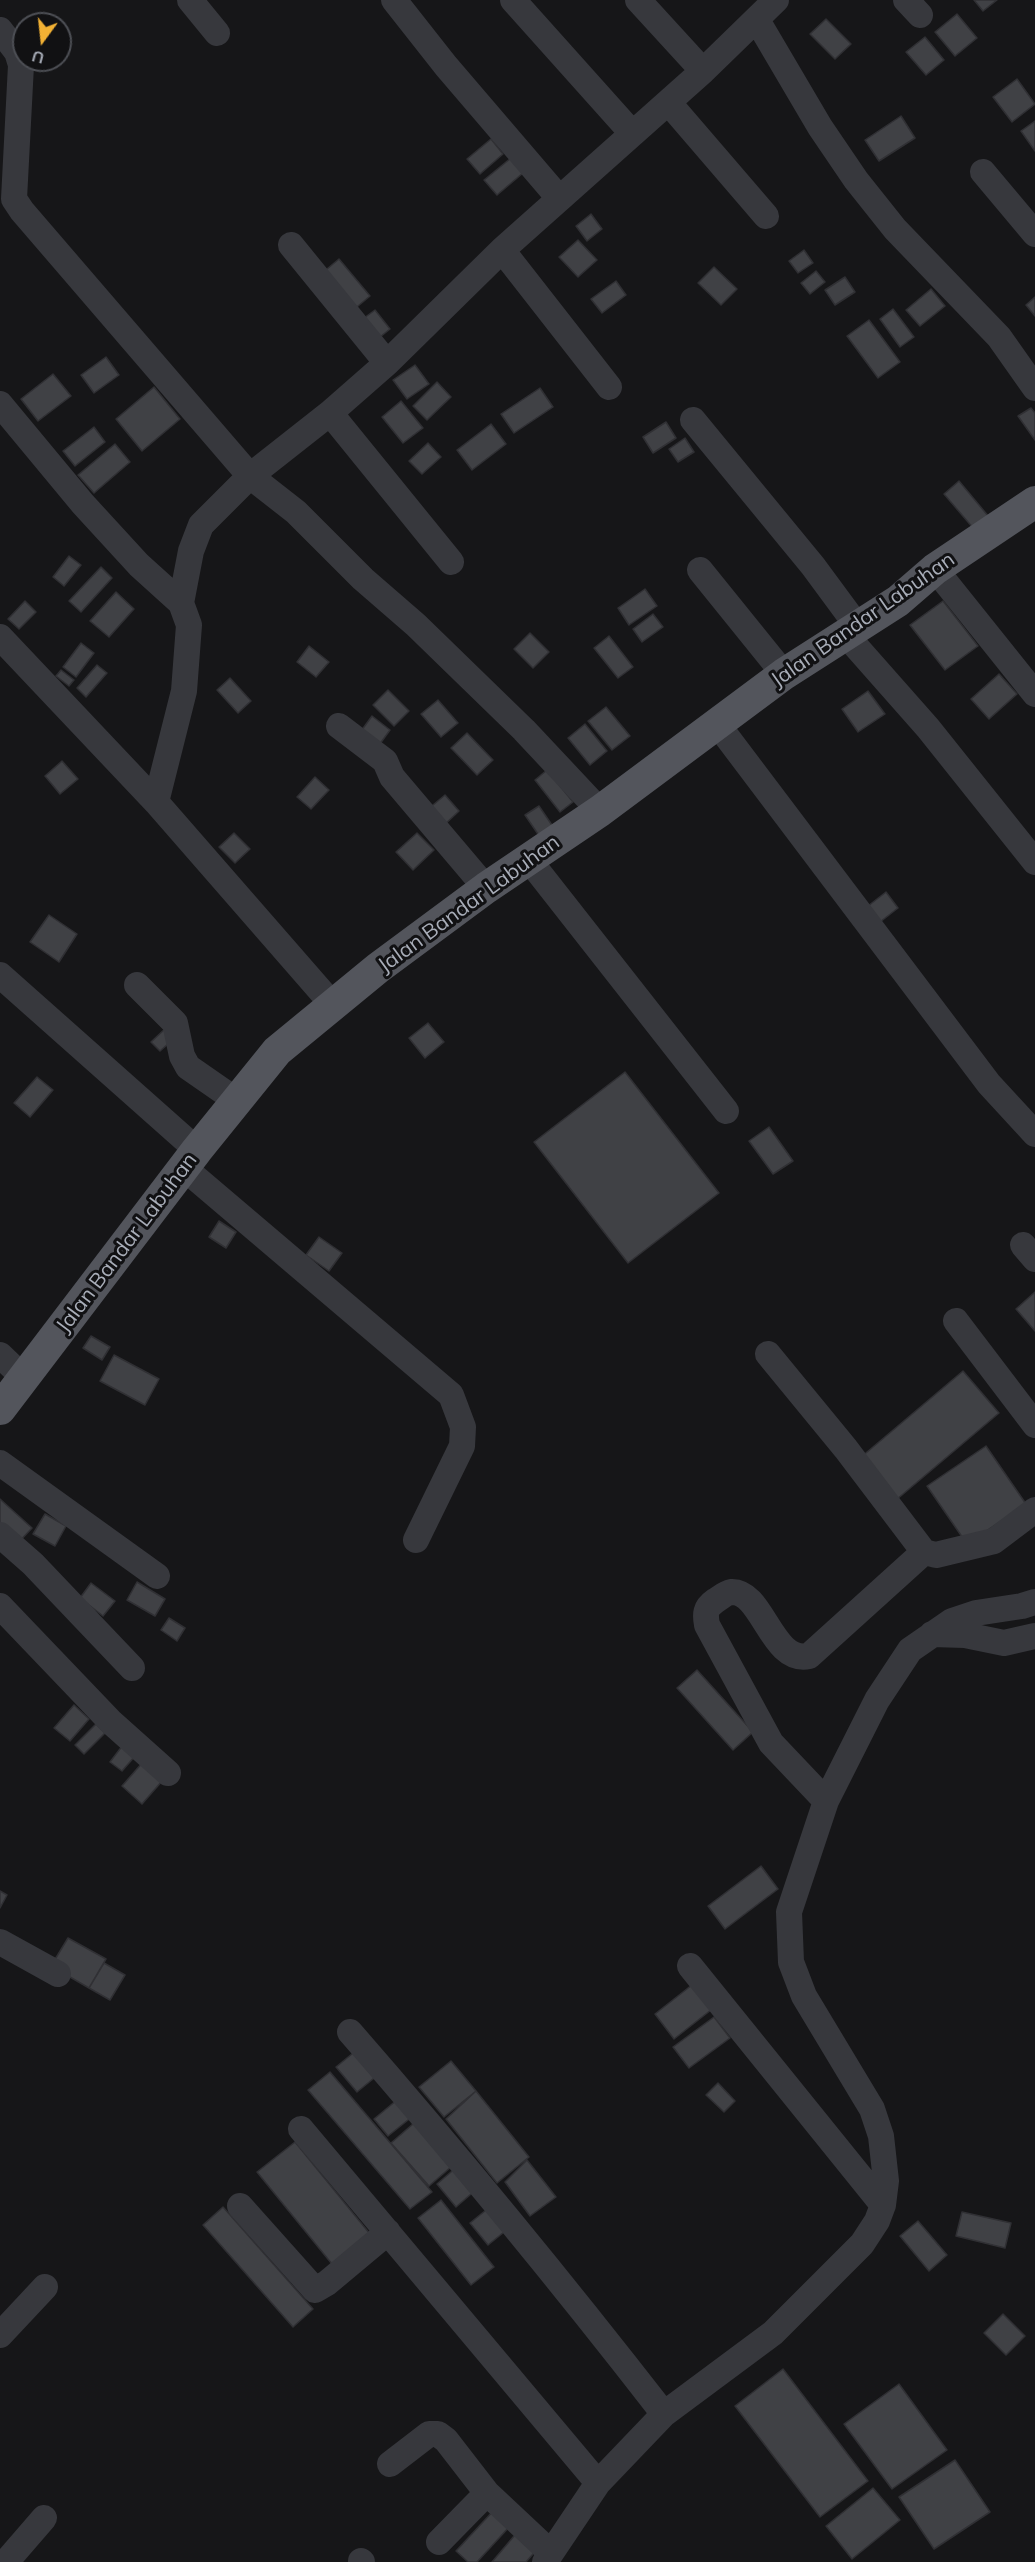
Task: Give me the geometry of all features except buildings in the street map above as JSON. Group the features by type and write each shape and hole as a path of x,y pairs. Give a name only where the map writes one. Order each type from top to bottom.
{"main road":[{"name":"Jalan Bandar Labuhan","path":"2,1404 277,1051 378,968 486,888 600,811 784,674 898,601 935,570 1035,502"}],"street":[{"path":"190,0 217,33"},
{"path":"394,0 446,66 559,198"},
{"path":"513,0 632,133"},
{"path":"638,0 703,71"},
{"path":"181,603 191,551 201,525 250,476 330,413 387,363 502,250 703,71 776,0"},
{"path":"757,20 820,127 856,180 895,229 999,337 1035,388"},
{"path":"0,30 17,52 21,65 7,203 22,211 128,337 250,476 296,512 363,579 416,625 524,730 600,811"},
{"path":"668,102 766,216"},
{"path":"983,172 1035,234"},
{"path":"291,245 387,363"},
{"path":"502,250 609,387"},
{"path":"0,404 107,530 139,565 181,603 189,625 184,691 156,802"},
{"path":"330,413 450,562"},
{"path":"693,420 813,566 851,630 1035,862"},
{"path":"700,570 784,674"},
{"path":"935,570 1035,694"},
{"path":"0,637 156,802 333,1005"},
{"path":"718,724 989,1084 1035,1134"},
{"path":"339,726 385,761 392,777 486,888"},
{"path":"529,860 726,1111"},
{"path":"0,975 191,1159 451,1395 463,1427 462,1446 416,1540"},
{"path":"137,985 175,1023 182,1056 188,1067 237,1101"},
{"path":"956,1321 1035,1425"},
{"path":"768,1354 846,1449 924,1552 936,1555 994,1541 1035,1510"},
{"path":"0,1355 24,1378"},
{"path":"0,1463 157,1576"},
{"path":"0,1535 33,1564 132,1668"},
{"path":"826,1801 771,1743 707,1625 705,1613 708,1606 728,1592 737,1593 747,1599 788,1653 801,1657 809,1656 924,1552"},
{"path":"390,2464 429,2434 438,2434 446,2440 487,2493 548,2558 598,2483 664,2414 772,2333 862,2244 877,2221 883,2205 886,2162 881,2136 872,2109 804,1996 791,1962 789,1912 826,1801 877,1700 910,1650 952,1621 976,1613 1035,1602"},
{"path":"0,1606 111,1722 168,1773"},
{"path":"931,1634 965,1635 1004,1642 1035,1636"},
{"path":"0,1942 58,1974"},
{"path":"690,1966 883,2205"},
{"path":"350,2032 430,2123 664,2414"},
{"path":"301,2129 598,2483"},
{"path":"240,2206 315,2290 327,2283 388,2232"},
{"path":"0,2335 45,2287"},
{"path":"439,2542 487,2493"},
{"path":"6,2562 44,2518"}]}
